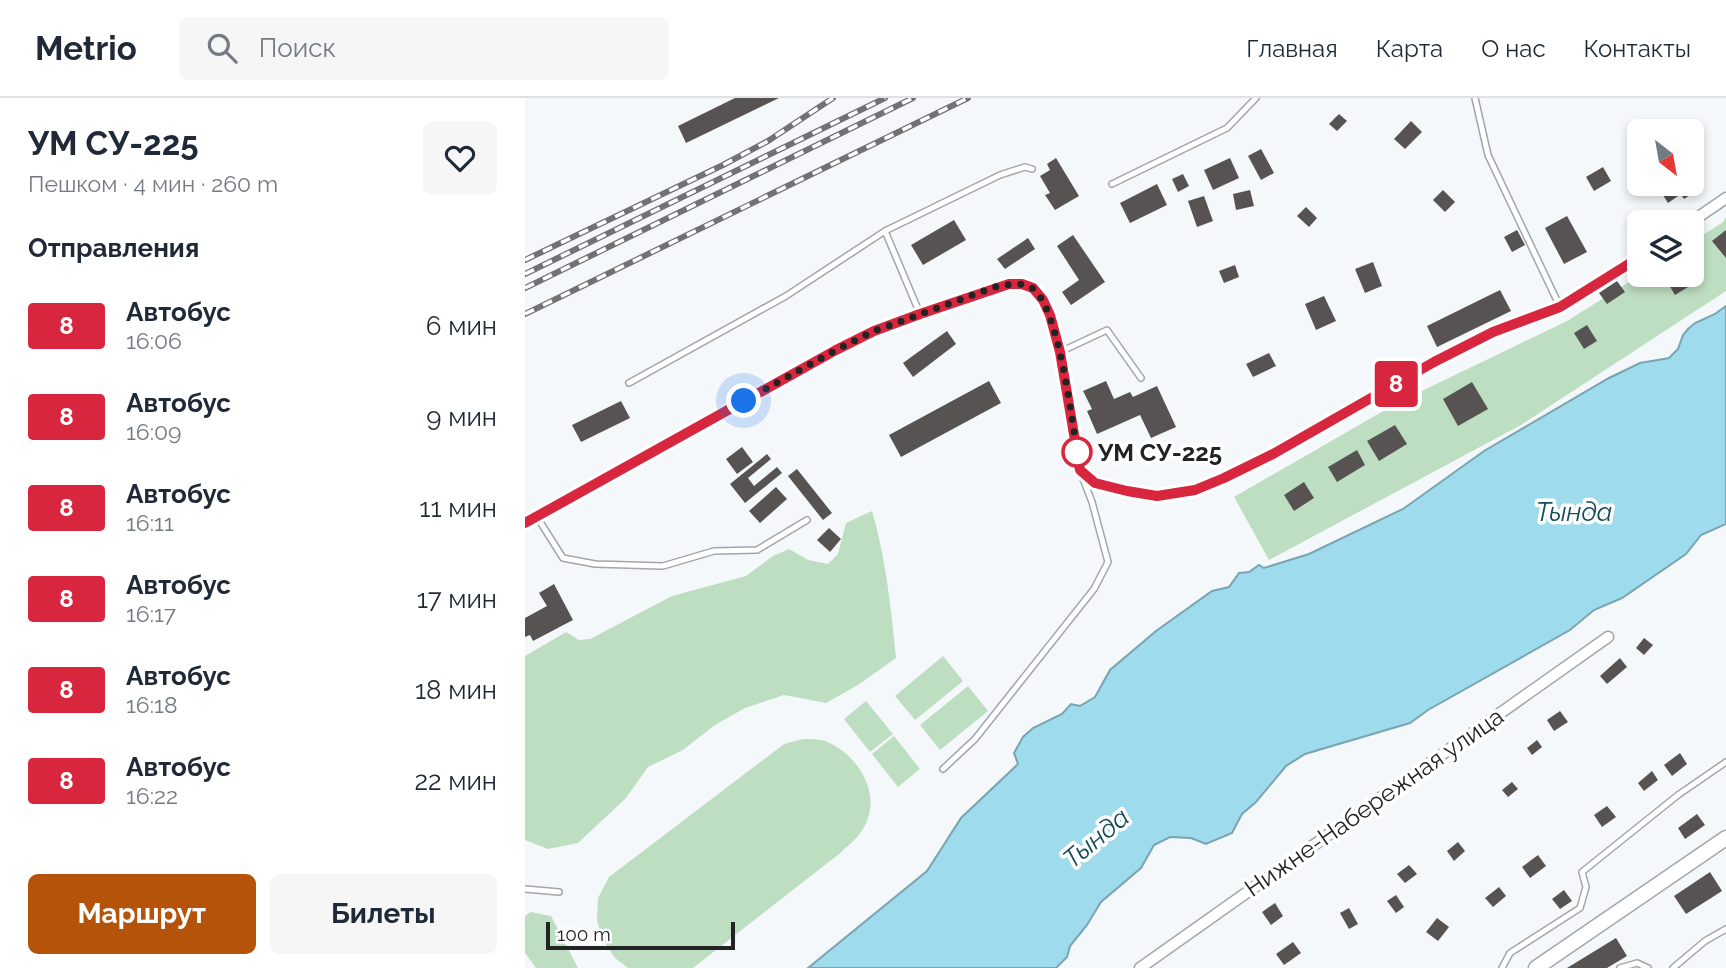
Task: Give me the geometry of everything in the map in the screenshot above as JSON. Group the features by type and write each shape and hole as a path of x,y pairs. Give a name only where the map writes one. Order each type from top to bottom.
{"street":[{"path":"1704,213 1726,198"},
{"path":"525,523 836,350 874,331 995,287 1022,284 1033,288 1050,315 1060,352 1080,470 1095,483 1157,496 1195,490 1273,454 1434,362 1493,332 1560,307 1627,265"},
{"name":"Нижне-Набережная улица","path":"1140,968 1608,637"},
{"path":"1536,968 1726,838"}],"lane":[{"path":"1112,184 1227,128 1256,98"},
{"path":"1475,98 1487,155 1560,307"},
{"path":"629,383 786,296 885,231 1000,175 1025,167 1032,169"},
{"path":"885,231 920,314"},
{"path":"1060,352 1107,330 1141,379"},
{"path":"943,769 984,729 1094,589 1108,562 1092,502 1080,470"},
{"path":"537,517 562,558 595,564 630,566 663,566 714,551 757,550 807,520"},
{"path":"1502,968 1510,953 1580,908 1586,887 1582,872 1678,795 1726,762"},
{"path":"525,890 559,892"},
{"path":"1672,968 1705,941 1726,929"},
{"path":"1620,968 1637,963 1648,968"}],"green space":[{"path":"1726,217 1726,291 1521,425 1269,560 1234,497 1399,402 1567,321 1627,283 1627,287 1704,287 1704,234"},
{"path":"872,511 884,565 896,658 858,685 826,703 784,695 745,708 715,725 683,750 648,767 626,798 578,843 548,849 525,840 525,656 566,632 579,640 590,639 672,596 746,576 773,556 789,549 808,560 828,564 838,554 846,523"},
{"path":"943,656 963,681 915,720 895,696"},
{"path":"968,686 988,711 940,750 920,725"},
{"path":"866,701 893,734 870,752 844,719"},
{"path":"894,736 920,769 898,787 872,754"},
{"path":"803,739 833,744 853,760 866,780 871,802 866,824 859,835 839,854 693,968 628,968 615,958 603,940 597,920 598,898 609,877 784,744"},
{"path":"531,912 551,916 578,968 536,968 525,953 525,916"}],"water":[{"name":"Тында","path":"1726,306 1726,524 1701,535 1686,554 1622,598 1594,610 1570,630 1428,710 1410,723 1305,754 1286,766 1256,802 1242,814 1232,833 1206,844 1191,838 1170,837 1154,845 1141,868 1101,902 1070,946 1067,957 1056,968 808,968 927,871 961,818 1018,764 1014,753 1023,737 1033,728 1062,714 1071,704 1080,706 1095,697 1110,670 1156,631 1212,591 1229,587 1239,573 1249,572 1259,565 1264,568 1309,554 1403,509 1484,451 1609,378 1640,363 1669,358 1678,349 1688,329"}],"building":[{"path":"735,98 779,98 686,143 678,126"},
{"path":"1339,114 1347,121 1337,131 1329,124"},
{"path":"1411,121 1422,132 1405,149 1394,139"},
{"path":"1261,149 1274,173 1261,180 1248,156"},
{"path":"1056,158 1079,196 1055,210 1045,195 1050,193 1040,176 1050,170 1047,164"},
{"path":"1230,158 1239,178 1213,190 1204,170"},
{"path":"1603,167 1611,181 1594,191 1586,177"},
{"path":"1183,174 1189,186 1178,192 1172,179"},
{"path":"1157,184 1167,205 1130,223 1120,203"},
{"path":"1250,190 1254,206 1236,210 1233,194"},
{"path":"1443,190 1455,202 1445,212 1433,200"},
{"path":"1204,196 1213,221 1197,227 1188,201"},
{"path":"1664,196 1678,196 1668,203"},
{"path":"1306,207 1317,218 1309,227 1297,216"},
{"path":"1567,216 1587,252 1564,264 1545,228"},
{"path":"954,220 966,240 923,265 911,245"},
{"path":"1517,230 1525,245 1512,252 1504,237"},
{"path":"1726,230 1726,258 1712,241"},
{"path":"1073,235 1105,282 1071,305 1062,292 1079,280 1057,246"},
{"path":"1028,238 1035,249 1005,269 997,259"},
{"path":"1373,262 1382,286 1365,293 1355,269"},
{"path":"1235,265 1239,277 1224,283 1219,271"},
{"path":"1617,281 1625,292 1607,304 1599,293"},
{"path":"1670,287 1688,287 1675,295"},
{"path":"1500,290 1511,311 1437,347 1427,326"},
{"path":"1324,296 1336,321 1316,330 1305,304"},
{"path":"1587,325 1597,341 1584,349 1574,333"},
{"path":"947,331 956,344 913,377 903,363"},
{"path":"1269,353 1276,366 1253,377 1246,364"},
{"path":"989,381 1001,403 901,457 889,435"},
{"path":"1106,381 1114,399 1130,392 1133,397 1157,386 1176,427 1151,438 1140,415 1097,434 1087,411 1092,409 1083,391"},
{"path":"1472,382 1488,409 1458,426 1443,399"},
{"path":"621,401 630,418 581,442 572,425"},
{"path":"1395,425 1407,444 1379,461 1367,441"},
{"path":"742,447 753,462 737,474 726,459"},
{"path":"1357,450 1365,465 1337,482 1328,467"},
{"path":"767,454 771,459 748,478 754,486 777,467 782,473 745,503 730,484"},
{"path":"797,469 832,513 823,520 788,476"},
{"path":"1304,482 1314,498 1294,511 1284,495"},
{"path":"776,487 787,499 760,523 749,511"},
{"path":"829,528 841,539 830,552 817,540"},
{"path":"554,584 573,620 533,641 530,635 525,637 525,618 547,606 539,593"},
{"path":"1644,638 1653,645 1644,655 1636,648"},
{"path":"1620,658 1627,667 1607,684 1600,676"},
{"path":"1560,711 1568,722 1554,731 1547,720"},
{"path":"1537,740 1542,747 1532,755 1527,748"},
{"path":"1680,753 1687,764 1672,776 1664,765"},
{"path":"1652,771 1658,780 1644,791 1638,783"},
{"path":"1512,782 1518,789 1508,797 1502,790"},
{"path":"1607,806 1616,817 1602,827 1594,815"},
{"path":"1697,814 1705,825 1685,839 1678,828"},
{"path":"1458,842 1465,851 1454,861 1447,851"},
{"path":"1538,855 1546,866 1530,878 1522,867"},
{"path":"1409,865 1417,874 1405,883 1397,874"},
{"path":"1710,872 1722,891 1686,914 1674,896"},
{"path":"1499,887 1506,896 1493,907 1485,898"},
{"path":"1564,890 1572,901 1560,909 1552,899"},
{"path":"1396,895 1404,907 1396,913 1387,901"},
{"path":"1275,903 1283,916 1271,925 1262,912"},
{"path":"1349,908 1358,924 1349,929 1340,913"},
{"path":"1437,918 1449,927 1438,941 1426,932"},
{"path":"1616,938 1627,956 1607,968 1567,968"},
{"path":"1293,942 1301,953 1284,965 1276,954"}],"railway":[{"path":"525,260 723,165 768,141 833,98"},
{"path":"525,274 885,98"},
{"path":"525,288 913,98"},
{"path":"525,314 968,98"}],"bus line":[{"name":"8","path":"525,523 836,350 874,331 995,287 1022,284 1033,288 1050,315 1060,352 1080,470 1095,483 1157,496 1195,490 1273,454 1434,362 1493,332 1560,307 1627,266"}],"place":[{"name":"УМ СУ-225","path":"1077,452"}],"route":[{"path":"744,401 874,331 995,287 1022,284 1033,288 1050,315 1060,352 1077,452"}]}
